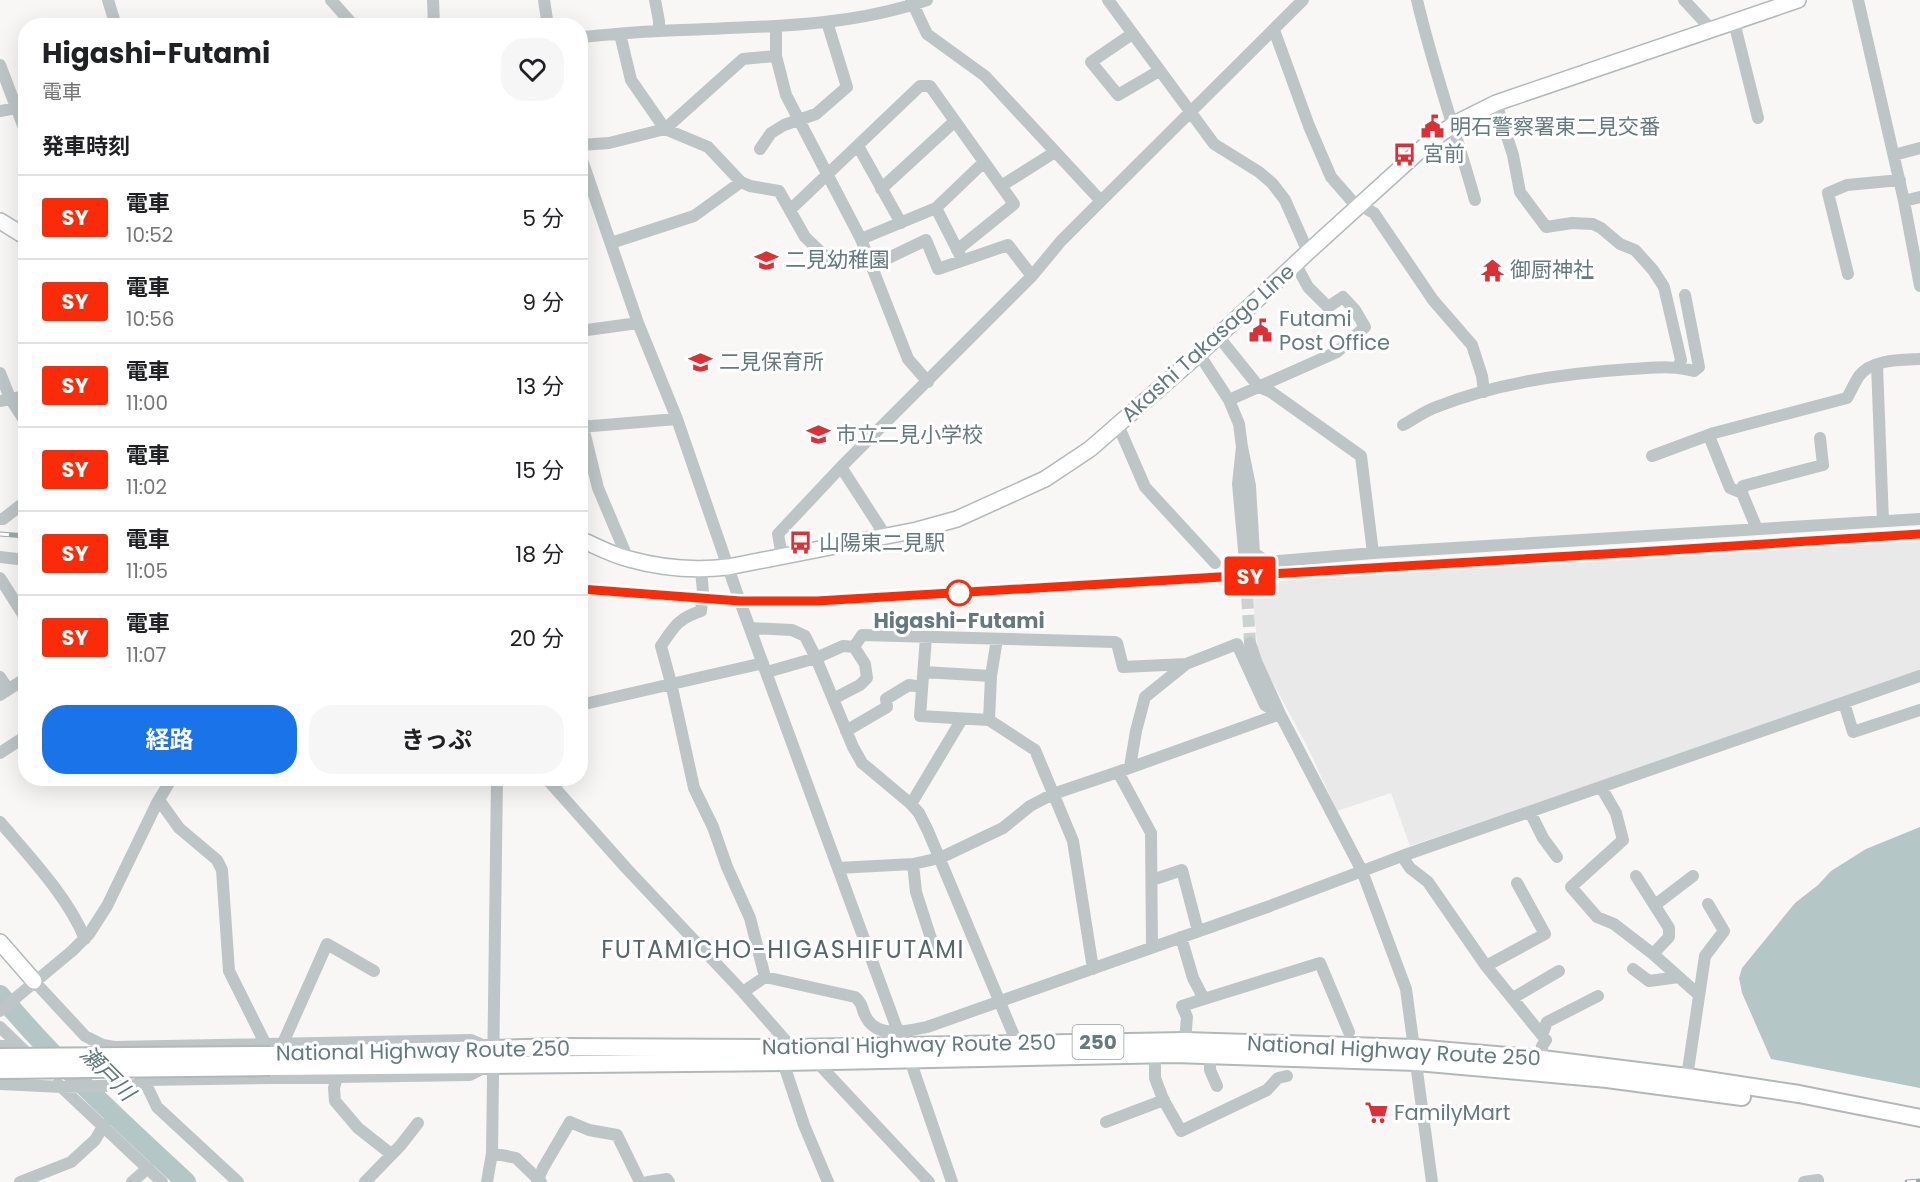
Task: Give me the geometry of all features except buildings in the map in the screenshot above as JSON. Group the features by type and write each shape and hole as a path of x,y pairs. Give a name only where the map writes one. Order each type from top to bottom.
{"highway":[{"name":"National Highway Route 250","path":"0,1057 268,1055 493,1057 560,1047 788,1055 905,1045 1185,1041 1415,1055 1542,1059 1799,1094 1920,1118"},
{"name":"National Highway Route 250","path":"788,1055 818,1061 905,1045 1155,1054 1415,1055 1607,1078 1791,1104 1920,1129"},
{"name":"National Highway Route 250","path":"0,1070 268,1055"}],"main road":[{"name":"Akashi Takasago Line","path":"588,542 628,559 701,570 728,567 917,530 957,519 1045,479 1090,449 1199,354 1359,204 1427,144 1454,124 1496,104 1798,0"},
{"path":"0,221 18,232"},
{"path":"0,942 32,983"}],"street":[{"path":"108,0 114,18"},
{"path":"332,0 347,18"},
{"path":"433,0 434,18"},
{"path":"544,0 547,18"},
{"path":"655,0 659,31"},
{"path":"588,36 659,31 776,27 827,22 863,18 912,2 927,0"},
{"path":"1108,0 1214,144 1259,172 1272,183 1285,200 1308,252"},
{"path":"782,556 778,534 1032,276 1061,241 1303,0"},
{"path":"1417,0 1430,55 1454,124 1475,200"},
{"path":"1684,0 1712,30"},
{"path":"1858,0 1900,180 1920,286"},
{"path":"912,2 927,34 985,76 1101,201"},
{"path":"760,149 771,133 784,124 816,114 847,87 827,22"},
{"path":"1734,22 1758,118"},
{"path":"776,27 776,56 786,95 861,239 908,359 928,382"},
{"path":"1274,30 1330,177 1352,201 1374,213 1433,300 1458,326 1472,345 1482,376 1484,392"},
{"path":"620,34 632,80 665,129 708,147 741,182 750,186 779,191 805,237 825,256 836,260 880,262 926,240 938,269 960,255 1014,204 930,87 920,86 790,210"},
{"path":"1132,34 1091,62 1118,95 1159,71"},
{"path":"588,144 609,143 665,129 743,59 776,56"},
{"path":"0,66 18,101"},
{"path":"1496,104 1513,154 1520,192 1546,227 1593,224 1620,244 1635,250 1653,270 1664,287 1681,360 1679,366"},
{"path":"0,111 18,108"},
{"path":"881,189 955,121"},
{"path":"858,146 901,223"},
{"path":"1894,155 1920,147"},
{"path":"1001,186 1055,152"},
{"path":"861,239 936,208 984,162"},
{"path":"588,177 638,323 678,419 728,567 896,1026 905,1045 952,1182"},
{"path":"1848,274 1828,193 1847,185 1900,180"},
{"path":"611,243 694,216 741,182"},
{"path":"1904,201 1920,197"},
{"path":"936,208 960,255"},
{"path":"960,255 1008,245 1032,276"},
{"path":"1229,400 1337,352 1365,327 1355,310 1343,297 1328,307 1308,287 1295,263"},
{"path":"1402,425 1437,406 1484,392 1546,379 1679,366 1694,371 1699,368 1685,295"},
{"path":"588,330 638,323"},
{"path":"1218,336 1259,387 1271,392 1361,456 1373,553"},
{"path":"1199,354 1229,400 1239,424 1250,486 1254,553 1267,562 1373,553 1920,519"},
{"path":"1652,456 1714,433 1847,398 1860,375 1872,366 1892,361 1920,359"},
{"path":"1876,365 1883,521"},
{"path":"0,373 5,400 18,414"},
{"path":"588,426 678,419"},
{"path":"1118,425 1145,487 1215,562"},
{"path":"1708,436 1730,488 1742,493"},
{"path":"1757,529 1742,493 1743,486 1823,465 1820,438"},
{"path":"1242,447 1238,484 1245,561"},
{"path":"588,450 598,488 628,559"},
{"path":"841,468 885,535"},
{"path":"0,519 18,507"},
{"path":"0,557 18,559"},
{"path":"701,570 703,592 701,611 684,617 674,626 661,646 694,788 713,827 727,867 750,918 765,976"},
{"path":"0,578 18,607"},
{"path":"750,628 792,630 805,636 862,763 911,804 928,831 1017,1043"},
{"path":"854,647 862,635 1115,642 1123,666 1186,664"},
{"path":"926,637 920,716 989,720 1035,750 1073,841 1093,969"},
{"path":"989,720 991,676 997,639"},
{"path":"1250,643 1280,714 1362,871 1406,989 1432,1182"},
{"path":"1130,767 1136,731 1146,697 1186,664 1238,644 1265,705 1280,714"},
{"path":"588,703 671,683 816,658 843,646 854,647"},
{"path":"833,699 860,685 867,678 865,664 854,647"},
{"path":"924,672 991,676"},
{"path":"905,1045 927,1027 999,1003 1402,856 1920,676"},
{"path":"0,677 4,692 18,683"},
{"path":"846,731 886,707 886,699 909,685 922,687"},
{"path":"1844,703 1853,732 1920,710"},
{"path":"838,868 913,864 940,858 1003,828 1030,806 1053,794 1280,714"},
{"path":"911,804 962,719"},
{"path":"0,753 18,741"},
{"path":"1118,772 1151,833 1152,947"},
{"path":"0,1011 85,939 107,906 167,786"},
{"path":"487,1182 492,1153 496,786"},
{"path":"553,786 603,843 743,992 788,1055 804,1125 828,1182"},
{"path":"1601,787 1616,813 1623,840 1571,887 1597,916 1614,924 1653,954 1699,995"},
{"path":"159,800 179,828 218,860 222,870 229,971 268,1055"},
{"path":"1530,812 1543,838 1557,857"},
{"path":"0,822 48,879 85,939"},
{"path":"1402,856 1410,868 1428,882 1486,966 1546,1040 1542,1046 1542,1059"},
{"path":"913,864 916,892 936,954"},
{"path":"1152,880 1182,870 1198,931"},
{"path":"1636,876 1669,928 1668,937 1653,954"},
{"path":"1655,905 1693,876"},
{"path":"1486,966 1546,937 1518,883"},
{"path":"1687,1077 1705,956 1724,931 1708,904"},
{"path":"1181,937 1193,978 1204,999"},
{"path":"32,983 86,1036 103,1045 268,1055 283,1043 327,944 374,971"},
{"path":"1185,1041 1187,1017 1182,1006 1320,963 1349,1032"},
{"path":"1633,969 1649,981 1679,977"},
{"path":"1513,999 1559,971"},
{"path":"743,992 765,976 855,997 862,1004 866,1018 880,1030 905,1045"},
{"path":"1542,1035 1547,1023 1598,996"},
{"path":"0,1027 162,1182"},
{"path":"283,1043 471,1040 493,1057"},
{"path":"0,1046 19,1046"},
{"path":"126,1047 140,1083 157,1107 238,1182"},
{"path":"1155,1054 1155,1078 1181,1131 1267,1090 1278,1078 1287,1076"},
{"path":"1210,1055 1210,1070 1217,1086"},
{"path":"0,1084 62,1087 337,1077 470,1075 493,1057"},
{"path":"818,1061 929,1182"},
{"path":"337,1077 334,1088 335,1101 358,1128 391,1154"},
{"path":"1106,1122 1164,1100"},
{"path":"492,1153 516,1158 539,1181 570,1122 589,1130 617,1135 640,1182"},
{"path":"365,1182 418,1123"},
{"path":"20,1182 72,1162 95,1140 104,1125"},
{"path":"132,1182 148,1168"},
{"path":"648,1182 667,1179 669,1182"},
{"path":"1804,1182 1818,1180 1818,1182"}],"shaded area":[{"path":"1920,540 1920,672 1410,846 1391,793 1337,811 1309,750 1258,655 1252,583"},
{"path":"1920,827 1920,1088 1771,1059 1742,993 1739,978 1742,968 1795,903 1818,885 1831,871 1866,849"}],"waterway":[{"name":"瀬戸川","path":"0,995 66,1068 186,1182"}],"tunnel":[{"path":"1245,561 1250,643"}],"railway":[{"path":"0,534 18,535"},
{"path":"588,589 740,601 817,601 1920,534"},
{"path":"1907,1182 1920,1181"}],"train":[{"name":"SY","path":"588,590 740,601 817,601 1920,534"}],"place":[{"name":"明石警察署東二見交番","path":"1432,127"},
{"name":"宮前","path":"1405,154"},
{"name":"二見幼稚園","path":"767,260"},
{"name":"御厨神社","path":"1492,270"},
{"name":"Futami Post Office","path":"1261,331"},
{"name":"二見保育所","path":"701,362"},
{"name":"市立二見小学校","path":"818,435"},
{"name":"山陽東二見駅","path":"801,543"},
{"name":"Higashi-Futami","path":"959,593"},
{"name":"FamilyMart","path":"1376,1113"}],"district":[{"name":"FUTAMICHO-HIGASHIFUTAMI","path":"783,950"}]}
